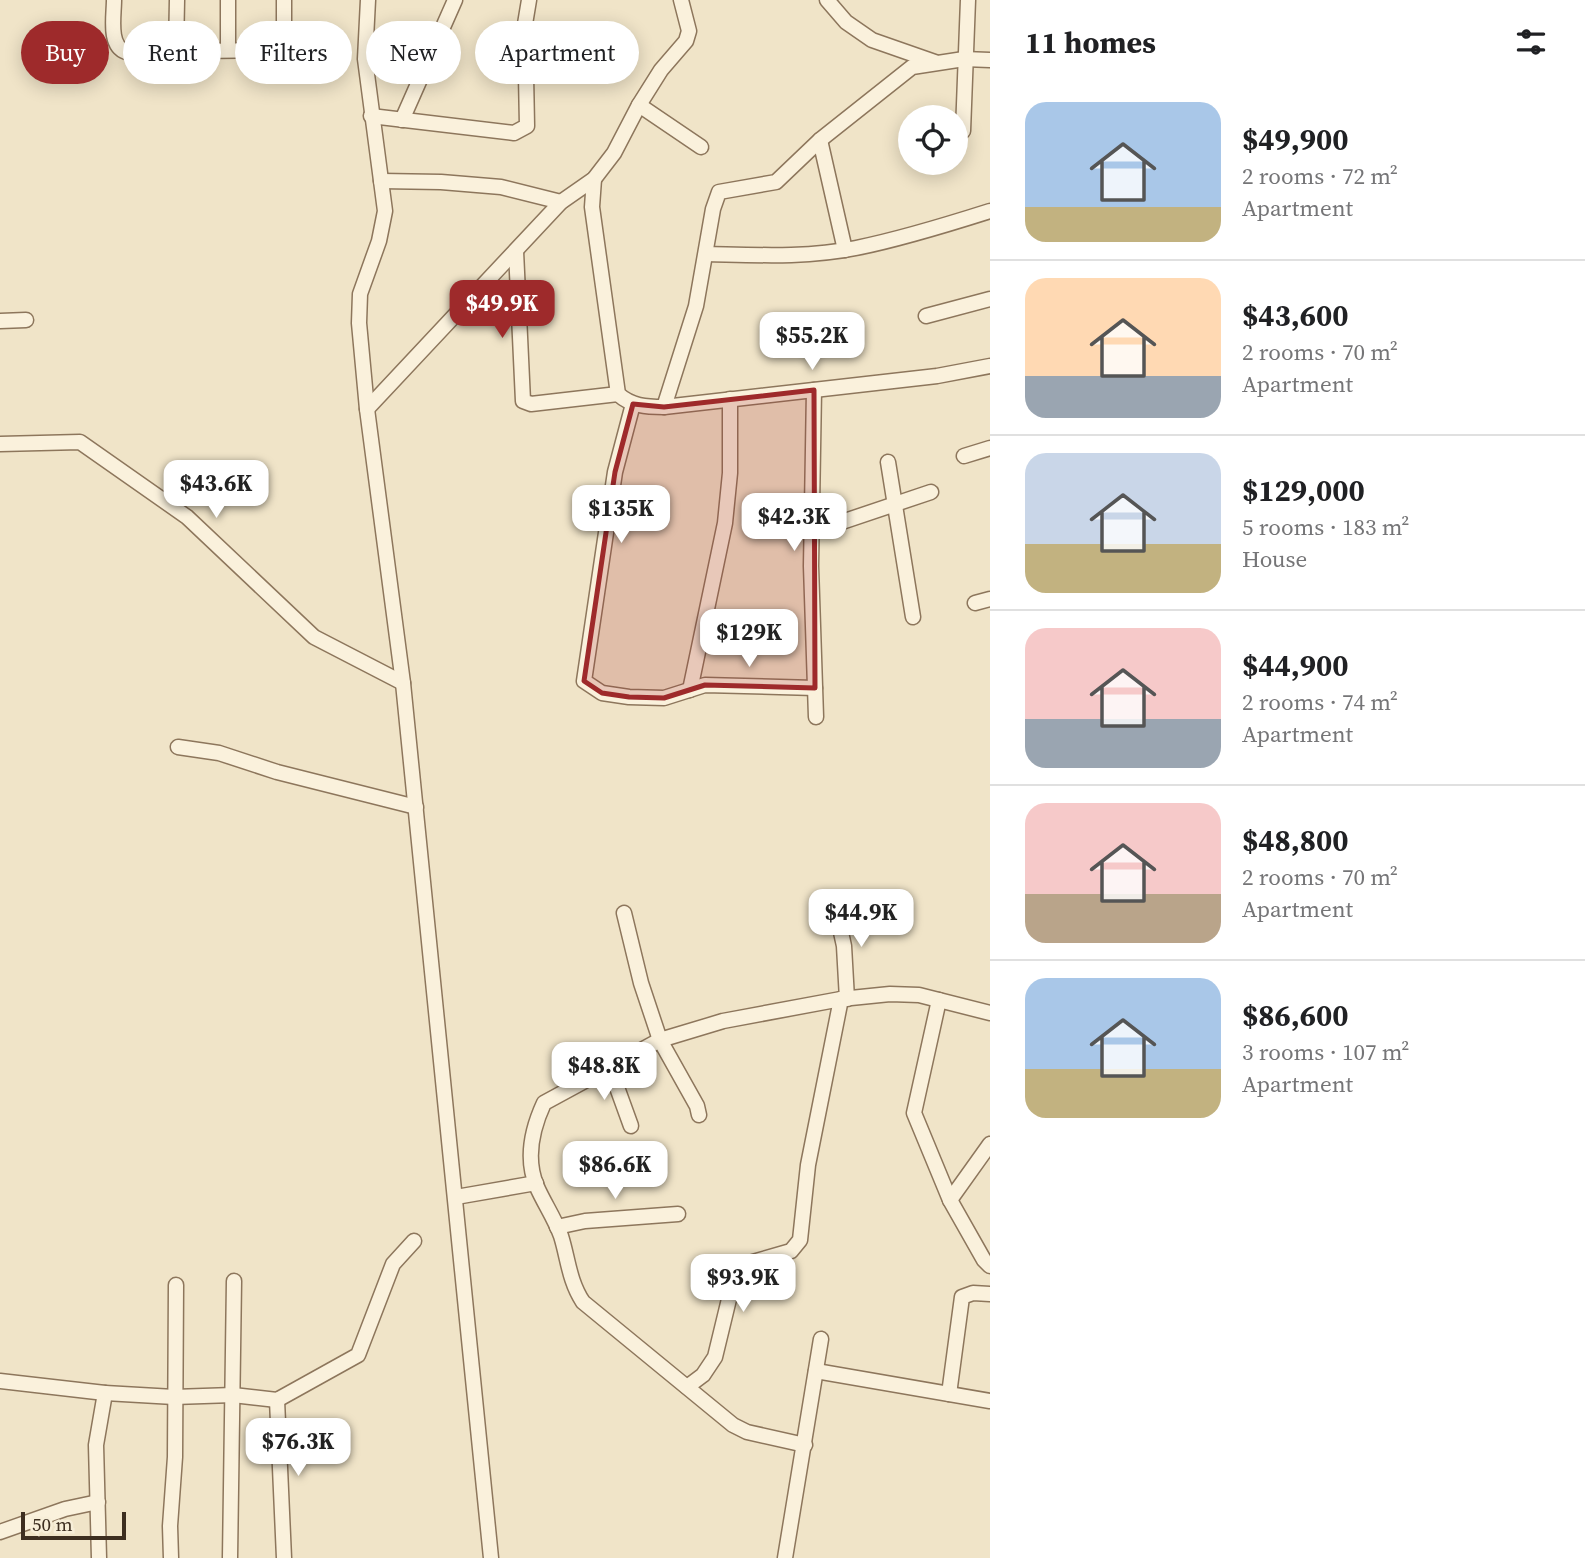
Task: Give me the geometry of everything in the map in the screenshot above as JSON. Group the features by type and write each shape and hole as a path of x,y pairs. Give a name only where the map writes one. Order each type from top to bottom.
{"street":[{"path":"114,0 115,42 123,50"},
{"path":"177,0 177,21"},
{"path":"229,0 229,50"},
{"path":"221,50 276,50 282,47 284,0"},
{"path":"368,0 365,59 385,211 384,223 360,294 359,323 367,410 403,683 491,1558"},
{"path":"402,120 455,0"},
{"path":"371,116 514,133 527,127 525,24 529,0"},
{"path":"367,410 561,202 594,179 614,153 661,70 686,41 688,31 681,0"},
{"path":"828,0 846,22 872,40 936,63"},
{"path":"963,105 968,0"},
{"path":"664,407 696,306 713,209 719,192 776,182 820,140 912,67 964,59 990,60"},
{"path":"639,105 701,147"},
{"path":"820,140 845,250"},
{"path":"594,179 592,207 618,394"},
{"path":"381,181 442,181 501,187 561,202"},
{"path":"706,254 786,256 845,250 914,234 990,211"},
{"path":"516,251 523,401 531,404 618,394 632,404 664,407 937,376 990,366"},
{"path":"926,316 990,299"},
{"path":"0,321 26,320"},
{"path":"814,390 811,532 816,717"},
{"path":"691,690 725,523 730,473 730,399"},
{"path":"632,404 615,472 584,681 602,693 629,697 664,698 705,685 815,688"},
{"path":"0,444 80,442 187,517 314,638 403,683"},
{"path":"964,456 990,448"},
{"path":"888,462 914,617"},
{"path":"811,532 931,492"},
{"path":"975,603 990,599"},
{"path":"178,747 219,753 277,772 416,807"},
{"path":"687,1387 703,1375 715,1357 730,1295 744,1269 753,1262 791,1251 800,1240 808,1165 844,999 844,946 835,905"},
{"path":"624,913 641,983 660,1040 697,1106 699,1115"},
{"path":"805,1445 747,1432 733,1424 583,1302 573,1286 568,1258 557,1227 536,1183 530,1154 535,1123 544,1103 660,1040 723,1021 844,999 900,994 919,995 990,1013"},
{"path":"939,1000 914,1113 950,1200 990,1266"},
{"path":"610,1068 631,1126"},
{"path":"950,1200 990,1144"},
{"path":"456,1197 536,1183"},
{"path":"557,1227 585,1221 678,1214"},
{"path":"0,1381 104,1393 233,1395 277,1400 358,1355 393,1264 414,1241"},
{"path":"230,1558 234,1281"},
{"path":"171,1558 170,1526 175,1457 176,1285"},
{"path":"949,1394 962,1297 973,1293 990,1294"},
{"path":"785,1558 821,1339"},
{"path":"816,1371 990,1401"},
{"path":"99,1558 96,1445 104,1393"},
{"path":"277,1400 284,1558"},
{"path":"0,1532 65,1509 98,1502"}],"highlighted area":[{"path":"814,390 815,688 705,685 664,698 629,697 602,693 584,681 615,472 633,404 664,407"}]}
